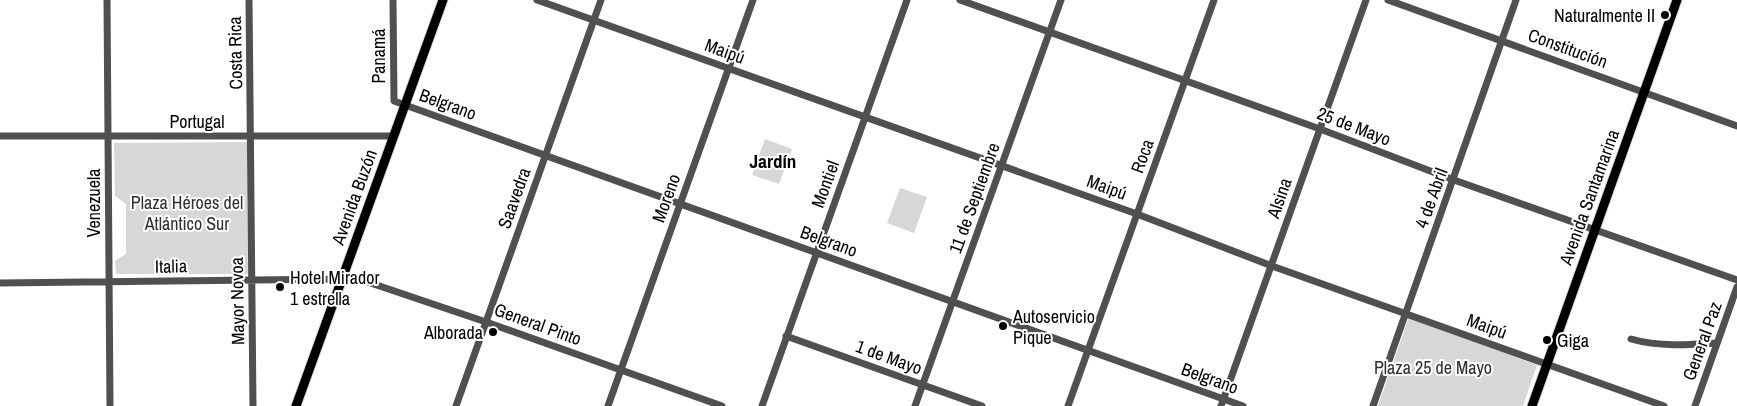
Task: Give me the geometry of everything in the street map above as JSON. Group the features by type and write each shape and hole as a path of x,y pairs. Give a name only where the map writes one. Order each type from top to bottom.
{"main road":[{"name":"Avenida Buzón","path":"297,406 443,0"},
{"name":"Avenida Santamarina","path":"1532,406 1678,0"}],"street":[{"name":"Venezuela","path":"107,0 110,406"},
{"name":"Costa Rica","path":"249,0 251,136"},
{"name":"Panamá","path":"393,0 394,101 405,105"},
{"name":"Maipú","path":"537,0 1001,165 1137,214 1272,266 1664,406"},
{"name":"Saavedra","path":"456,406 601,0"},
{"name":"Moreno","path":"608,406 753,0"},
{"name":"Montiel","path":"762,406 907,0"},
{"name":"25 de Mayo","path":"960,0 1320,129 1454,180 1737,280"},
{"name":"11 de Septiembre","path":"915,406 1061,0"},
{"name":"Roca","path":"1068,406 1214,0"},
{"name":"Alsina","path":"1222,402 1366,0"},
{"name":"Constitución","path":"1388,0 1737,126"},
{"name":"4 de Abril","path":"1373,406 1516,0"},
{"name":"Belgrano","path":"405,105 1088,350 1222,402 1243,406"},
{"name":"Portugal","path":"0,136 394,136"},
{"name":"Mayor Novoa","path":"251,136 253,406"},
{"name":"Italia","path":"0,282 252,280 343,276"},
{"name":"General Pinto","path":"343,276 486,322 722,406"},
{"name":"General Paz","path":"1695,406 1737,287"},
{"name":"1 de Mayo","path":"786,336 982,406"},
{"path":"1631,339 1649,344 1717,343"}],"green space":[{"path":"765,139 792,149 779,184 752,175"},
{"name":"Plaza Héroes del Atlántico Sur","path":"247,142 248,274 116,274 115,261 126,254 126,204 115,196 114,143"},
{"path":"900,188 927,197 914,233 887,223"},
{"name":"Plaza 25 de Mayo","path":"1409,317 1537,365 1523,406 1378,406"}],"place":[{"name":"Naturalmente II","path":"1665,15"},
{"name":"Hotel Mirador 1 estrella","path":"280,287"},
{"name":"Autoservicio Pique","path":"1003,326"},
{"name":"Alborada","path":"493,332"},
{"name":"Giga","path":"1547,340"}],"district":[{"name":"Jardín","path":"773,161"}]}
